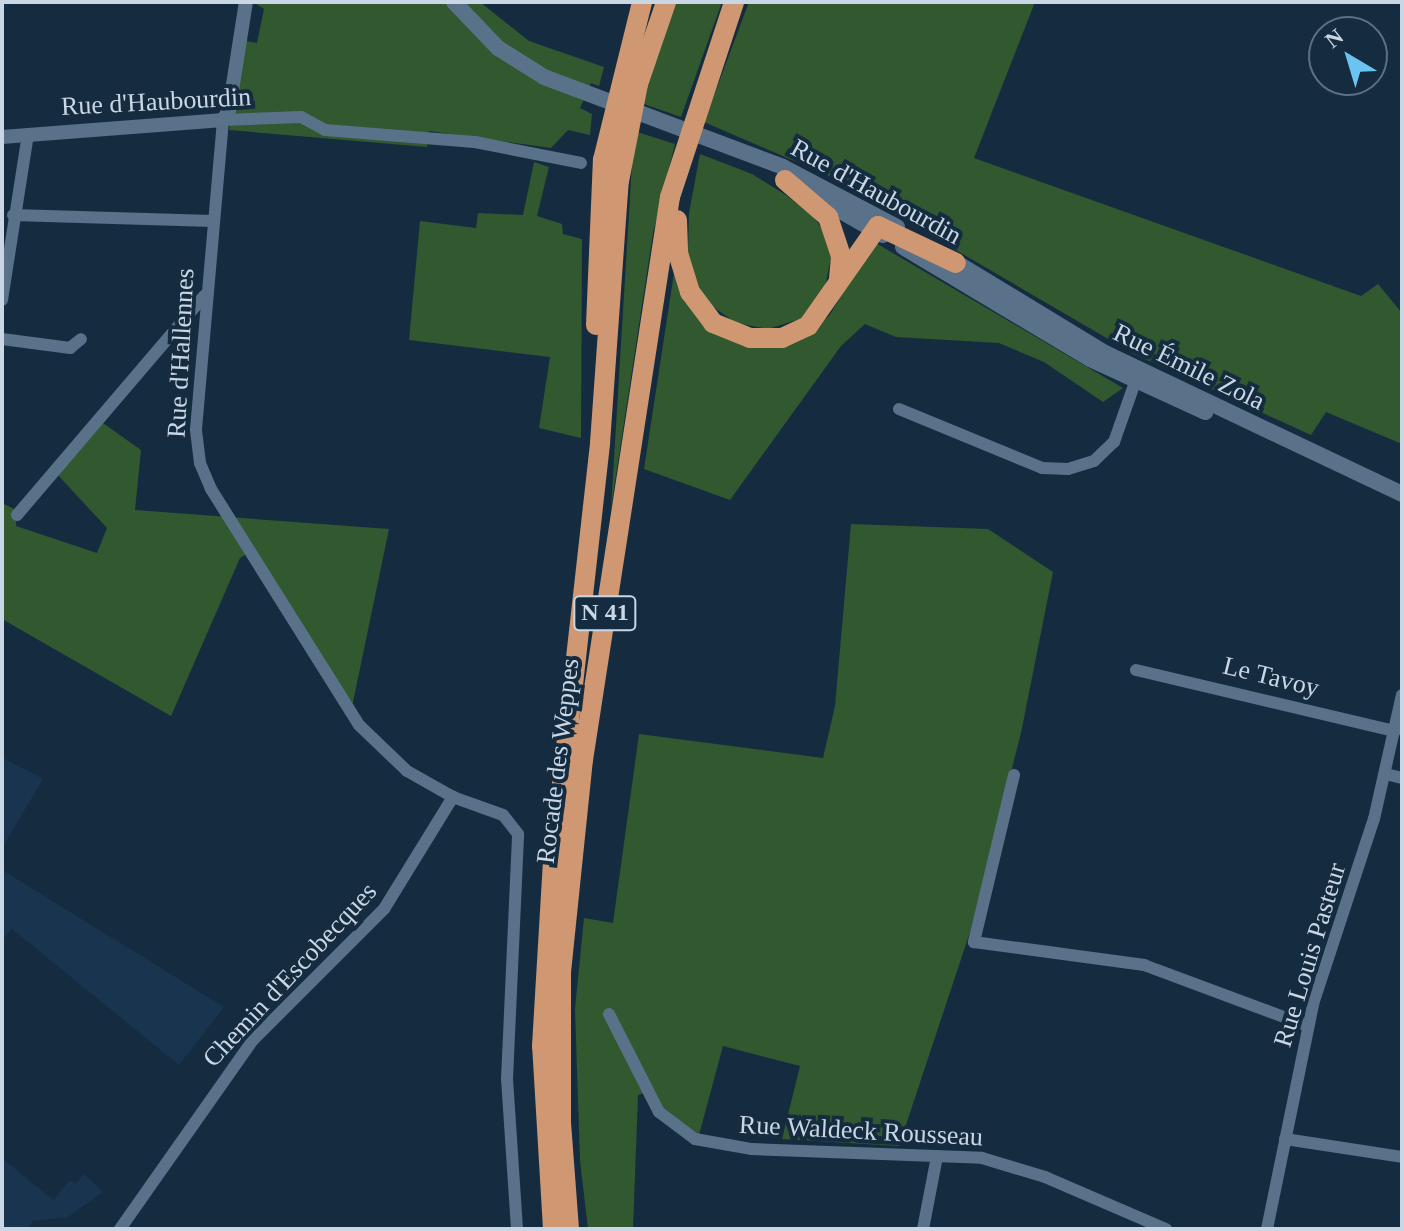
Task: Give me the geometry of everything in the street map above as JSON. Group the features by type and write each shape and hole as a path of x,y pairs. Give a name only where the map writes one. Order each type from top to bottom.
{"highway":[{"name":"N 41","path":"590,529 619,181 638,84 666,2"},
{"name":"N 41","path":"692,118 734,2"},
{"path":"590,529 601,177 641,6"},
{"path":"692,118 676,236 684,278 705,315 736,335 782,338 808,326 832,299 874,229 886,228 958,270"},
{"name":"Rocade des Weppes","path":"569,1229 560,1065 565,916 583,760 672,186 692,118"},
{"path":"785,180 823,210 835,235 841,265 832,299"},
{"name":"Rocade des Weppes","path":"553,1229 543,1108 544,984 590,529"}],"main road":[{"name":"Rue d'Haubourdin","path":"454,2 516,61 588,94 824,186 958,270"},
{"name":"Rue d'Haubourdin","path":"719,145 874,229"},
{"name":"Rue Émile Zola","path":"958,270 1137,375 1318,468 1397,492"}],"street":[{"path":"223,120 229,110 246,2"},
{"name":"Rue d'Haubourdin","path":"2,137 297,117 325,130 475,142 581,163"},
{"name":"Rue d'Hallennes","path":"223,120 204,296 206,355 196,429 200,463 288,613 368,736 397,764 453,797"},
{"path":"2,300 28,134"},
{"path":"13,215 213,221"},
{"path":"17,515 204,296"},
{"path":"2,339 70,348 81,339"},
{"path":"899,409 1042,468 1068,469 1094,461 1114,442 1137,375"},
{"name":"Le Tavoy","path":"1136,670 1395,731"},
{"name":"Rue Louis Pasteur","path":"1267,1229 1308,1026 1386,774 1402,695"},
{"path":"1386,774 1402,778"},
{"path":"1014,775 974,942 1144,965 1308,1026"},
{"path":"453,797 503,815 515,827 520,843 507,1079 517,1229"},
{"name":"Chemin d'Escobecques","path":"120,1229 252,1041 375,920 453,797"},
{"name":"Rue Waldeck Rousseau","path":"609,1014 659,1112 695,1139 752,1149 982,1158 1034,1173 1166,1229"},
{"path":"1285,1139 1402,1157"},
{"path":"923,1229 937,1156"}],"shaded area":[{"path":"2,757 43,779 2,848"},
{"path":"2,870 224,1007 179,1065 12,929 2,940"},
{"path":"2,1158 53,1200 70,1180 76,1184 84,1174 103,1192 68,1217 33,1221 27,1229 2,1229"}],"green space":[{"path":"253,2 480,2 529,41 604,67 599,86 591,83 580,108 592,114 590,135 568,130 551,148 429,131 427,147 229,130 245,41 257,43 264,9"},
{"path":"675,2 722,2 681,117 641,103"},
{"path":"749,2 1035,2 974,158 1361,296 1378,284 1402,313 1402,444 1326,412 1311,435 1134,354 829,176 704,122"},
{"path":"634,131 675,144 653,233 611,508"},
{"path":"700,154 752,174 786,195 814,217 833,246 823,298 800,319 768,329 736,323 709,304 696,284 688,252 689,213"},
{"path":"534,162 549,167 537,216 562,224 563,234 582,239 581,438 539,428 550,357 409,340 420,221 476,228 478,213 523,215"},
{"path":"874,242 1123,388 1103,402 1044,362 999,343 896,337 865,324 841,346 730,500 644,469 674,273 703,324 808,334 829,316"},
{"path":"100,421 141,450 135,510 389,529 352,707 255,549 240,558 171,716 2,619 2,503 16,510 16,526 97,553 107,528 56,473"},
{"path":"851,524 988,529 1053,572 1021,733 970,932 899,1146 782,1139 800,1066 723,1046 699,1135 661,1107 651,1091 638,1095 633,1229 588,1229 580,1160 575,1009 584,918 613,923 639,734 823,758 835,706"}]}
